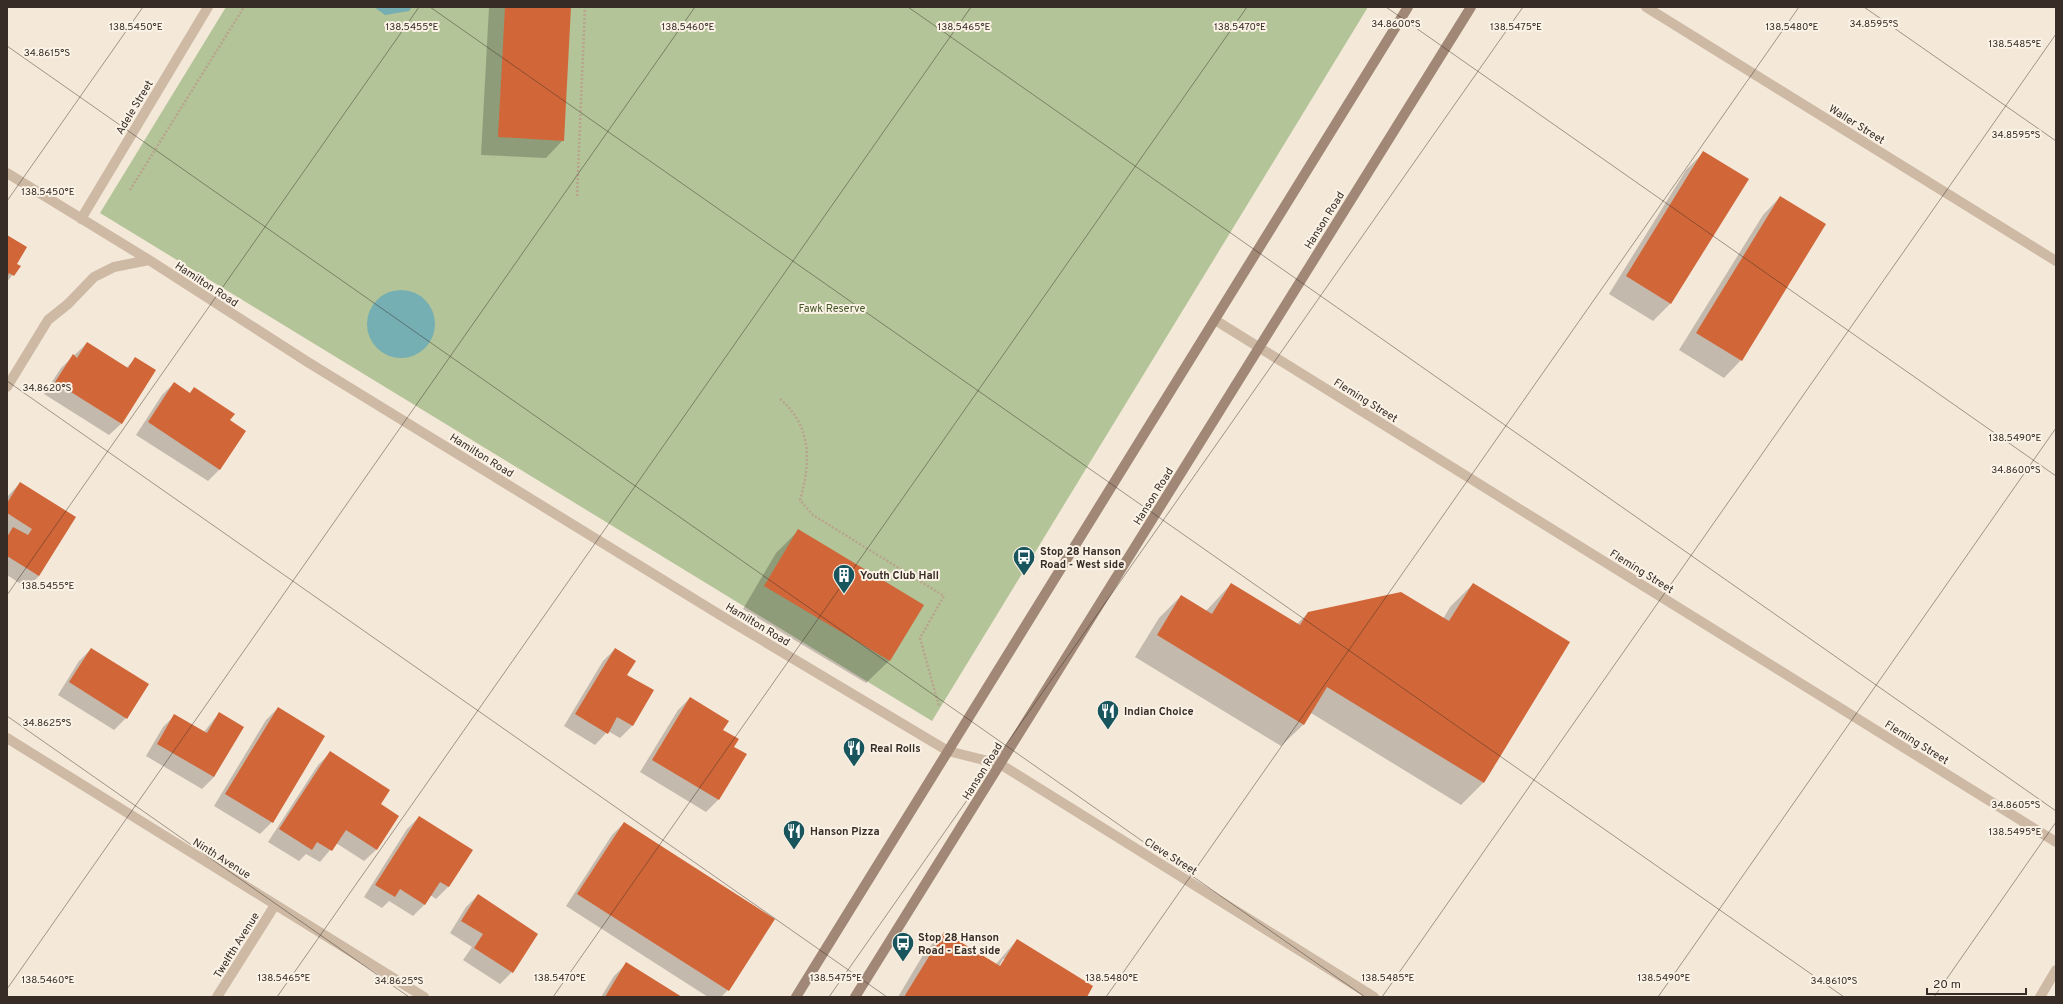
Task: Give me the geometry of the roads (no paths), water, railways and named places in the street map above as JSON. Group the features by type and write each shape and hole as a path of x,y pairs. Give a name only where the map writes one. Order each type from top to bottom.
{"main road":[{"path":"796,997 1408,7"},
{"name":"Hanson Road","path":"855,997 1471,7"}],"street":[{"name":"Adele Street","path":"80,219 208,7"},
{"name":"Waller Street","path":"1646,7 2056,261"},
{"name":"Hamilton Road","path":"7,174 149,260 306,361 725,618 948,751"},
{"path":"7,387 48,320 68,304 94,277 114,267 149,260"},
{"name":"Fleming Street","path":"1215,320 2056,842"},
{"name":"Ninth Avenue","path":"7,738 424,997"},
{"name":"Cleve Street","path":"948,751 1000,764 1374,997"},
{"name":"Twelfth Avenue","path":"218,997 274,905"},
{"path":"2040,997 2056,970"}],"water":[{"path":"374,7 412,7 409,11 385,15"},
{"path":"401,290 414,292 425,300 433,311 435,324 433,337 425,348 414,356 401,358 388,356 377,348 369,337 367,324 369,311 377,300 388,292"}],"place":[{"name":"Stop 28 Hanson Road - West side","path":"1024,576"},
{"name":"Youth Club Hall","path":"844,594"},
{"name":"Indian Choice","path":"1108,730"},
{"name":"Real Rolls","path":"854,768"},
{"name":"Hanson Pizza","path":"794,850"},
{"name":"Stop 28 Hanson Road - East side","path":"903,962"}],"park label":[{"name":"Fawk Reserve","path":"832,308"}]}
